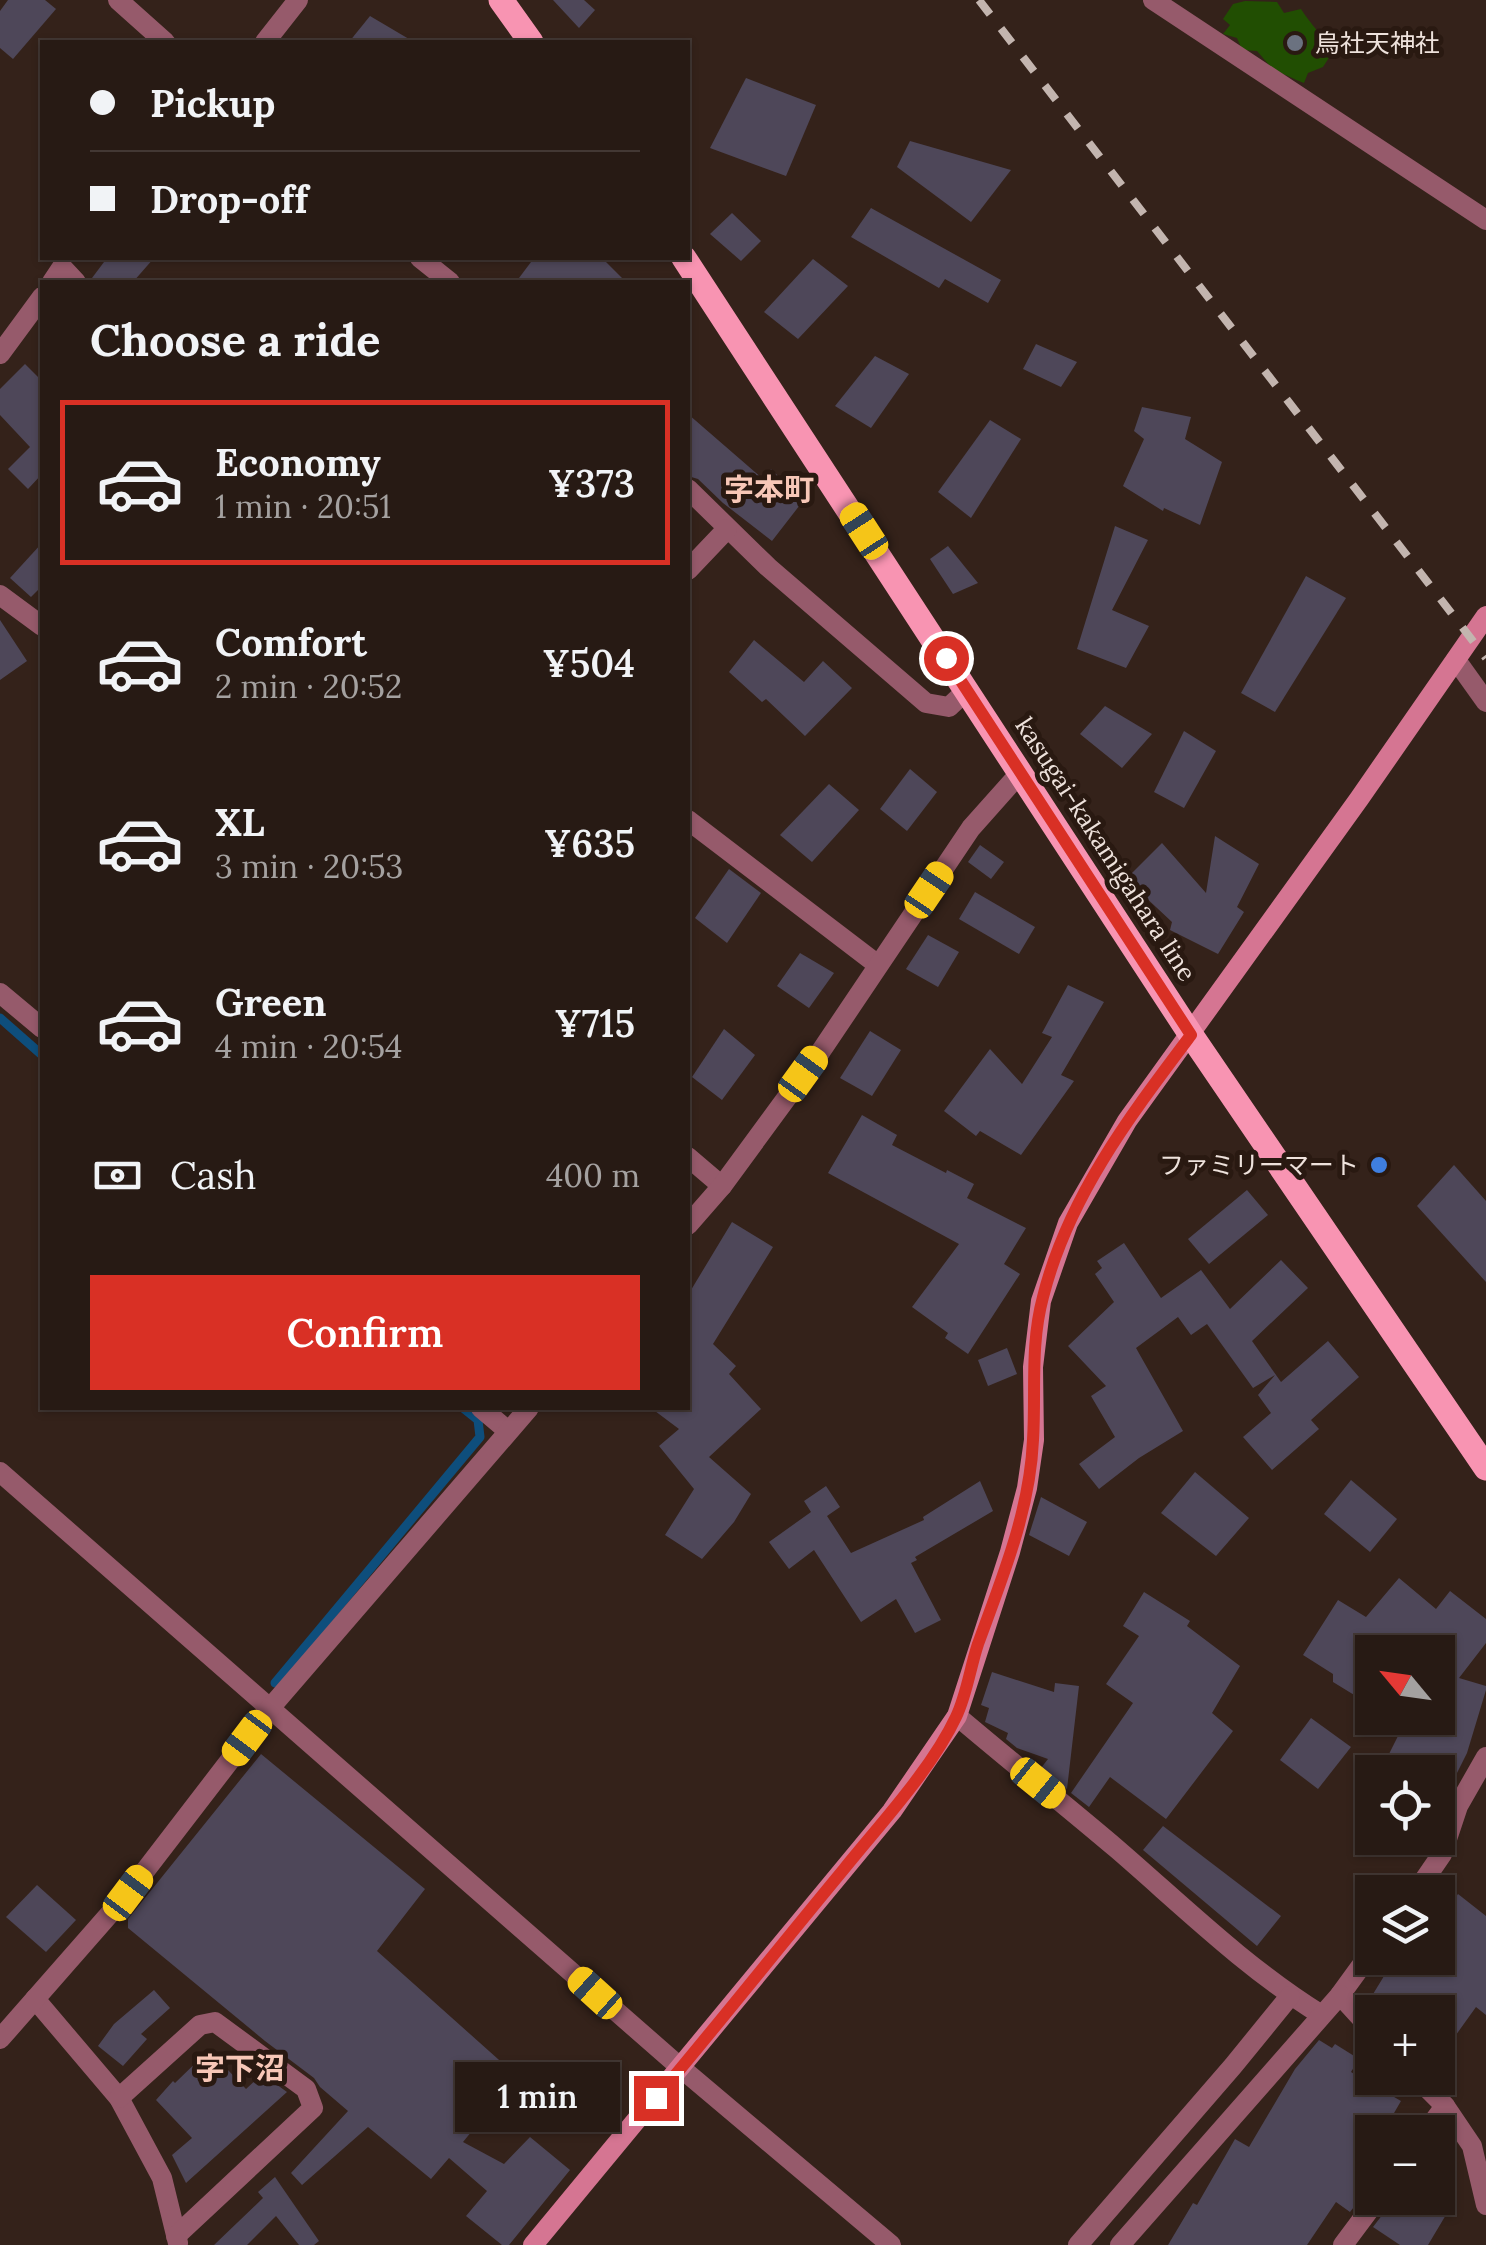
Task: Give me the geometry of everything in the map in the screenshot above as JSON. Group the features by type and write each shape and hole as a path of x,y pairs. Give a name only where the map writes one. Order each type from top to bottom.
{"main road":[{"path":"501,0 531,40"},
{"name":"kasugai-kakamigahara line","path":"685,260 1191,1035 1486,1468"}],"street":[{"path":"118,0 164,40"},
{"path":"268,40 298,0"},
{"path":"1153,0 1486,220"},
{"path":"422,260 448,280"},
{"path":"53,280 62,267 74,280"},
{"path":"0,354 40,300"},
{"path":"690,491 726,529 926,702 949,707 967,690"},
{"path":"690,568 726,529"},
{"path":"0,594 40,624"},
{"path":"532,2245 892,1810 956,1716 1028,1488 1034,1440 1032,1366 1042,1300 1068,1223 1127,1120 1486,616"},
{"path":"1456,660 1486,702"},
{"path":"690,1222 722,1186 970,828 1021,772"},
{"path":"690,822 878,965"},
{"path":"0,993 40,1026"},
{"path":"690,1159 722,1186"},
{"path":"483,1410 508,1430"},
{"path":"0,2039 128,1893 271,1707 526,1410"},
{"path":"0,1472 681,2068 891,2245"},
{"path":"956,1716 1290,1996 1320,2014"},
{"path":"1428,1875 1442,1854 1458,1806 1486,1756"},
{"path":"1120,2245 1355,1974"},
{"path":"1340,1995 1355,2011"},
{"path":"1078,2245 1290,1996"},
{"path":"34,1999 119,2098 162,2178 177,2240"},
{"path":"119,2098 200,2025 214,2022 306,2089 313,2108 177,2240"},
{"path":"1434,2095 1472,2146 1486,2204"},
{"path":"1438,2115 1445,2106"},
{"path":"1343,2245 1365,2215"}],"green space":[{"path":"1277,2 1284,13 1301,9 1332,53 1323,67 1308,73 1304,83 1275,72 1257,51 1242,50 1237,38 1223,34 1230,25 1223,19 1233,4"}],"building":[{"path":"8,0 45,0 56,9 13,59 0,48 0,11"},
{"path":"553,0 584,0 595,10 579,28"},
{"path":"370,16 411,40 351,40"},
{"path":"746,78 816,105 786,176 710,148"},
{"path":"910,141 1011,170 971,222 897,167"},
{"path":"871,208 1001,280 988,303 945,279 939,288 851,237"},
{"path":"732,213 761,241 741,261 710,234"},
{"path":"813,259 848,286 798,339 764,312"},
{"path":"106,260 152,260 135,280 90,280"},
{"path":"532,260 604,260 624,280 518,280"},
{"path":"1036,344 1077,362 1061,387 1023,369"},
{"path":"875,356 909,374 871,428 835,406"},
{"path":"25,364 40,379 40,476 28,489 8,469 30,447 0,415 0,389"},
{"path":"1142,407 1191,417 1185,439 1222,462 1200,525 1164,508 1163,511 1123,486 1144,439 1134,431"},
{"path":"690,416 763,479 771,469 803,501 772,541 698,479 690,477"},
{"path":"990,420 1021,439 971,518 938,492"},
{"path":"1115,526 1148,540 1112,610 1149,626 1126,668 1077,649"},
{"path":"40,545 40,588 31,597 10,578"},
{"path":"948,546 978,583 953,594 930,559"},
{"path":"1306,576 1346,598 1275,712 1241,693"},
{"path":"0,620 27,661 0,680"},
{"path":"754,640 804,682 823,661 852,688 805,736 766,699 762,702 729,672"},
{"path":"1105,706 1152,734 1122,768 1080,734"},
{"path":"1184,731 1216,751 1184,808 1154,792"},
{"path":"910,769 937,792 907,831 880,809"},
{"path":"829,784 859,810 812,862 780,835"},
{"path":"1215,836 1259,864 1237,907 1244,912 1218,954 1170,930 1172,922 1126,879 1162,843 1206,893"},
{"path":"980,845 1004,862 991,879 968,862"},
{"path":"729,869 761,893 727,943 695,918"},
{"path":"975,892 1035,927 1019,954 959,919"},
{"path":"928,935 959,952 938,987 906,969"},
{"path":"800,953 834,973 809,1008 777,986"},
{"path":"1068,985 1104,1002 1061,1075 1074,1081 1021,1155 980,1131 976,1136 944,1111 990,1049 1022,1084 1052,1037 1042,1033"},
{"path":"724,1029 755,1055 722,1100 692,1077"},
{"path":"870,1031 901,1050 872,1096 840,1078"},
{"path":"862,1115 897,1135 892,1145 974,1184 967,1198 1026,1228 1004,1264 1020,1274 968,1354 945,1338 948,1333 912,1307 959,1244 828,1173"},
{"path":"1454,1165 1486,1201 1486,1282 1417,1206"},
{"path":"1247,1190 1268,1215 1209,1264 1188,1239"},
{"path":"732,1222 773,1247 713,1344 736,1366 729,1374 761,1409 709,1457 751,1494 734,1522 702,1559 665,1535 694,1489 659,1446 679,1429 654,1410 690,1410 690,1292"},
{"path":"1124,1243 1161,1298 1201,1270 1230,1309 1281,1260 1308,1288 1252,1341 1281,1382 1328,1341 1359,1377 1311,1420 1319,1429 1272,1470 1243,1437 1271,1413 1258,1395 1275,1375 1253,1388 1207,1324 1191,1335 1178,1317 1136,1348 1183,1431 1099,1489 1079,1464 1115,1437 1091,1396 1106,1386 1068,1346 1114,1302 1095,1274 1102,1268 1097,1261"},
{"path":"1007,1348 1017,1374 988,1386 978,1360"},
{"path":"1195,1472 1249,1518 1216,1556 1161,1513"},
{"path":"1351,1480 1397,1519 1370,1552 1324,1514"},
{"path":"980,1481 993,1511 911,1563 941,1620 915,1633 896,1599 861,1622 814,1550 789,1569 769,1542 811,1512 804,1501 826,1486 840,1507 827,1516 851,1553 924,1520 923,1517"},
{"path":"1041,1497 1087,1522 1069,1556 1029,1535"},
{"path":"1399,1578 1436,1609 1450,1591 1486,1619 1486,1643 1459,1678 1486,1686 1486,1690 1467,1753 1455,1777 1455,1755 1388,1755 1398,1735 1455,1735 1455,1635 1355,1635 1355,1695 1333,1682 1333,1674 1303,1655 1338,1600 1366,1617"},
{"path":"1144,1592 1190,1621 1187,1626 1240,1666 1212,1713 1233,1731 1166,1819 1110,1777 1089,1807 1071,1793 1133,1703 1106,1684 1139,1636 1123,1626"},
{"path":"992,1672 1054,1692 1055,1683 1079,1686 1067,1789 1041,1768 1048,1759 1017,1748 1006,1739 1008,1733 985,1722 989,1708 981,1705"},
{"path":"1311,1718 1351,1747 1318,1789 1280,1760"},
{"path":"261,1754 425,1889 377,1951 517,2076 463,2142 504,2164 530,2137 570,2170 509,2245 502,2245 466,2216 487,2191 449,2158 431,2179 368,2127 302,2185 291,2173 348,2111 314,2078 128,1928 128,1919"},
{"path":"1163,1826 1281,1916 1257,1946 1143,1850"},
{"path":"37,1885 76,1920 46,1952 6,1917"},
{"path":"1458,1894 1486,1916 1486,2015 1476,2007 1455,2036 1455,1995 1372,1995 1385,1975 1455,1975"},
{"path":"154,1990 170,2008 141,2034 147,2039 123,2066 98,2046 114,2024"},
{"path":"1319,2040 1332,2048 1335,2044 1355,2056 1351,2072 1355,2074 1355,2095 1391,2095 1401,2101 1393,2115 1355,2115 1355,2206 1350,2212 1336,2202 1307,2245 1168,2245 1193,2203 1197,2205 1235,2139 1249,2147 1295,2069"},
{"path":"209,2050 246,2089 262,2074 287,2092 186,2183 172,2155 192,2138 156,2100"},
{"path":"275,2177 319,2241 299,2245 276,2216 247,2245 214,2245 263,2198 258,2192"},
{"path":"1382,2215 1446,2215 1428,2245 1400,2245 1373,2227"}],"waterway":[{"path":"0,1018 40,1053"},
{"path":"275,1683 480,1437 478,1420 466,1410"}],"railway":[{"path":"979,0 1486,658"}],"place":[{"name":"烏社天神社","path":"1295,43"},
{"name":"ファミリーマート","path":"1379,1165"}],"district":[{"name":"字本町","path":"769,490"},
{"name":"字下沼","path":"240,2069"}],"route":[{"path":"656,2098 892,1810 956,1716 1028,1488 1034,1440 1032,1366 1042,1300 1054,1258 1068,1223 1127,1120 1191,1035 946,658"}]}
